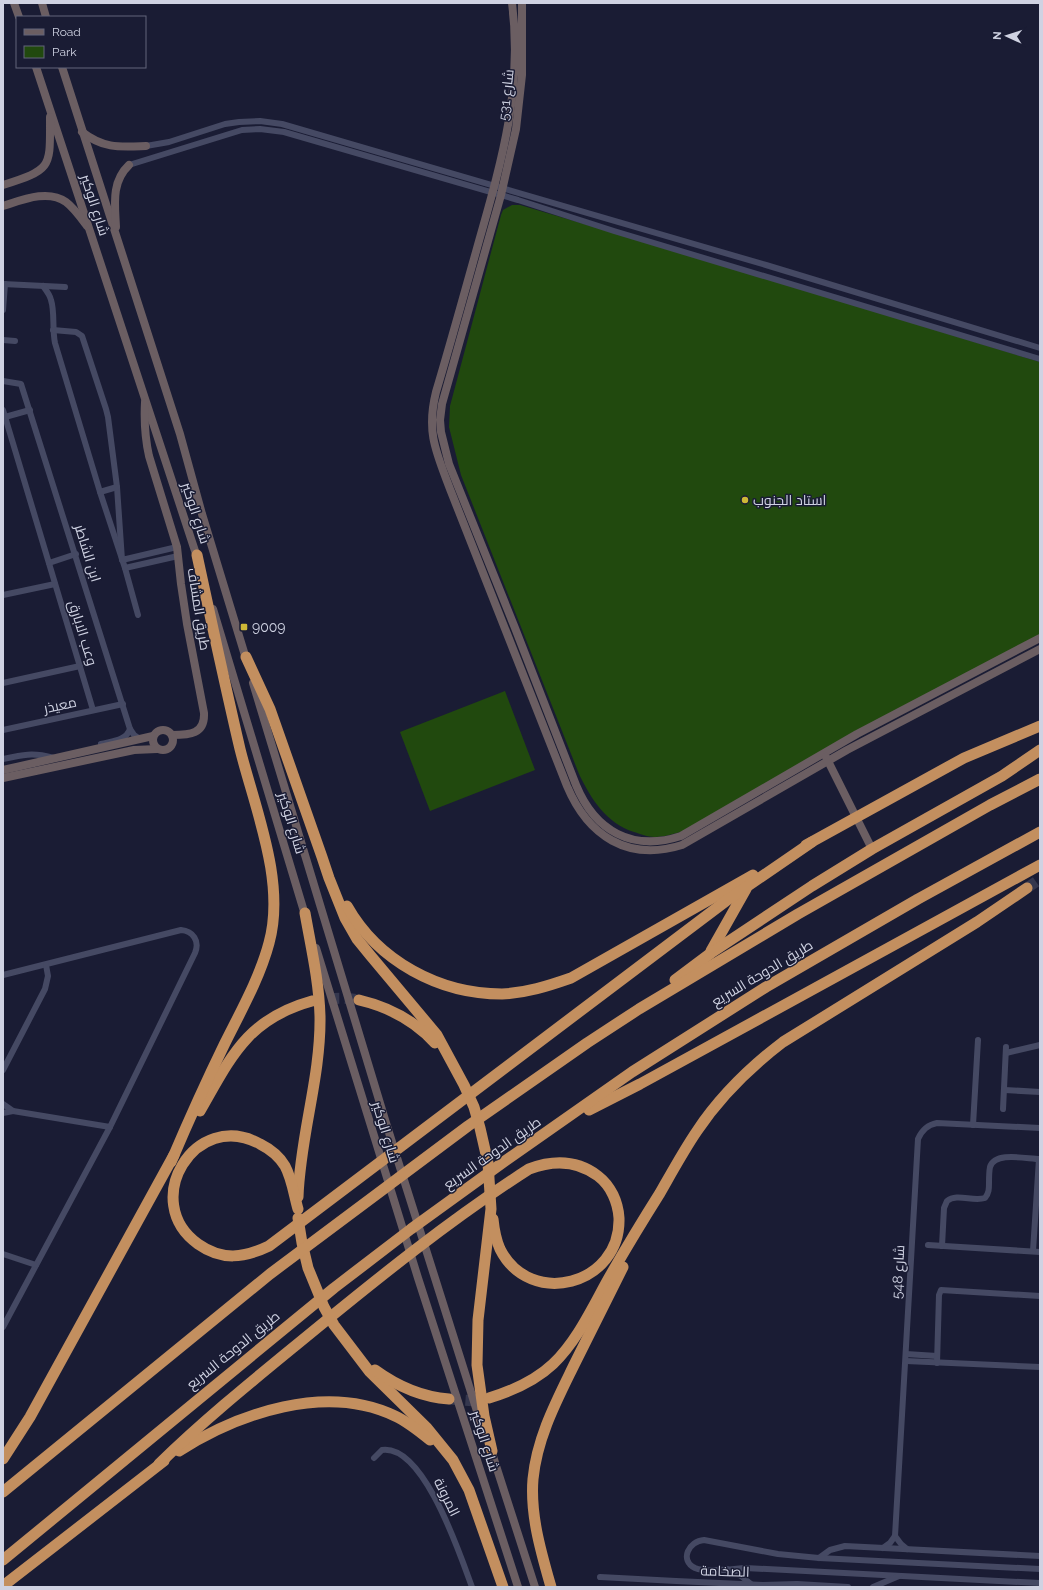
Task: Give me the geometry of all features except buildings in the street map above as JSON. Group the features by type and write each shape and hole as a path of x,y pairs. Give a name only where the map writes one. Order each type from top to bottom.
{"highway":[{"path":"171,1162 200,1094 263,962 273,925 274,902 270,865 240,749 196,555"},
{"path":"3,1586 159,1464 188,1435 357,1295 419,1247 529,1169 539,1165 556,1162 582,1166 591,1170 609,1187 616,1200 619,1213 619,1228 615,1244 607,1259 597,1269 584,1278 570,1282 558,1283 545,1283 532,1279 519,1272 510,1263 501,1249 496,1237 491,1206 488,1163 474,1107 437,1035 357,939 336,898 270,709 246,657"},
{"path":"322,857 352,916 362,929 384,951 407,967 437,982 464,990 503,994 522,992 545,987 570,978 964,758 1040,726"},
{"path":"638,1009 710,953 812,886 872,849 1002,776 1040,750"},
{"path":"3,1492 270,1274 468,1126 587,1043 638,1009 811,907 990,805 1040,779"},
{"name":"طريق الدوحة السريع","path":"3,1560 334,1288 411,1229 505,1161 556,1127 632,1072 766,987 918,899 1040,832"},
{"path":"503,1587 469,1490 453,1460 427,1428 369,1371 344,1340 324,1307 314,1286 302,1243 298,1214 290,1177 284,1165 276,1155 266,1147 246,1138 231,1136 207,1141 192,1152 182,1163 176,1178 173,1194 175,1209 179,1222 194,1241 205,1249 217,1254 230,1256 253,1254 269,1246 747,887 812,842"},
{"path":"556,1127 648,1080 1040,865"},
{"path":"710,953 747,887"},
{"path":"489,1398 512,1391 529,1382 542,1373 561,1356 582,1324 697,1131 715,1106 737,1081 758,1062 796,1034 977,922 1027,888"},
{"path":"298,1214 300,1180 317,1056 320,1016 316,979 305,913"},
{"path":"359,1000 381,1006 406,1018 427,1035 453,1065"},
{"path":"3,1459 30,1418 224,1069 244,1040 256,1029 281,1012 312,1001"},
{"path":"551,1587 534,1513 533,1480 539,1445 551,1412 658,1196"},
{"path":"491,1206 478,1313 476,1343 480,1389 492,1451"},
{"path":"359,1357 387,1379 402,1387 427,1396 449,1399"},
{"path":"159,1464 211,1433 243,1418 271,1409 322,1402 363,1406 394,1415 419,1431 453,1460"}],"main road":[{"path":"14,3 19,16"},
{"path":"42,3 46,16"},
{"name":"شارع 531","path":"498,190 512,110 515,43 512,3"},
{"name":"شارع 531","path":"498,190 519,111 523,59 522,3"},
{"name":"شارع الوكير","path":"36,68 196,555 418,1278 518,1587"},
{"name":"شارع الوكير","path":"62,68 180,434 202,514 386,1124 470,1391 492,1451 535,1587"},
{"path":"3,185 30,176 42,168 49,155 50,110"},
{"path":"82,132 95,141 110,146 146,146"},
{"path":"116,236 116,188 119,178 129,165"},
{"path":"498,190 436,392 431,421 432,434 434,446 450,489 567,786 580,812 597,831 616,843 636,849 647,850 672,848 692,841 892,715 1040,638"},
{"path":"3,206 30,198 48,196 63,200 72,207 90,229"},
{"name":"طريق المشاف","path":"145,396 144,427 149,456 177,547 184,604 205,720 202,727 195,732 182,735 172,735"},
{"path":"826,757 1040,649"},
{"path":"3,770 153,736 156,732 164,730 170,732 172,735 173,745 166,751 156,749 134,750 3,778"},
{"path":"153,736 156,749"},
{"path":"826,757 872,849"}],"street":[{"path":"146,146 169,142 225,124 254,121 282,124 1040,358"},
{"path":"225,124 228,134"},
{"path":"129,165 248,129 284,132 766,265 1040,348"},
{"path":"3,310 4,284 65,287"},
{"path":"43,286 49,295 53,306 53,330 55,343 100,492 125,568 138,615"},
{"path":"53,330 76,332 82,336 108,417 117,487 122,560"},
{"path":"3,340 15,341"},
{"name":"ابن الشاطر","path":"3,381 21,384 76,554 130,729 134,735 140,739"},
{"name":"وعب الابارق","path":"30,410 4,414 93,710"},
{"path":"100,492 117,487"},
{"path":"122,560 177,547"},
{"path":"49,563 76,554"},
{"path":"125,568 178,556"},
{"path":"3,595 56,584"},
{"path":"3,683 80,666"},
{"name":"معيذر","path":"3,730 123,704"},
{"path":"79,753 87,748 123,738 127,736 130,729"},
{"path":"3,752 4,759 30,754 38,754 55,758"},
{"path":"3,975 181,930 190,933 196,940 197,944 195,953 110,1127 3,1327"},
{"path":"3,1070 47,985 48,976 46,965"},
{"path":"973,1125 978,1040"},
{"path":"1003,1109 1006,1050 1040,1044"},
{"path":"1004,1090 1040,1092"},
{"path":"3,1104 13,1111 110,1127"},
{"path":"3,1114 13,1111"},
{"name":"شارع 548","path":"895,1536 918,1138 930,1124 937,1123 1040,1128"},
{"path":"942,1246 944,1208 946,1201 953,1198 985,1198 988,1193 990,1167 994,1160 1006,1157 1039,1159 1033,1251"},
{"path":"928,1245 1040,1252"},
{"path":"3,1254 36,1265"},
{"path":"937,1359 939,1294 941,1290 1040,1296"},
{"path":"906,1354 937,1359 1040,1367"},
{"path":"906,1361 937,1359"},
{"name":"المرونة","path":"374,1458 382,1450 393,1450 402,1455 416,1467 424,1478 452,1535 472,1587"},
{"path":"883,1548 890,1543 895,1536 908,1550"},
{"path":"1040,1569 819,1558 769,1552 710,1540 699,1540 689,1547 688,1559 689,1563 694,1567 707,1570 745,1568 1040,1583"},
{"path":"819,1558 830,1550 840,1547 1040,1556"},
{"path":"726,1569 741,1576 751,1584"},
{"path":"873,1587 901,1575"},
{"name":"الصخامة","path":"600,1577 751,1584 764,1586 797,1584 848,1587"}],"green space":[{"path":"512,205 520,205 773,280 1040,362 1040,635 685,831 655,837 634,832 615,823 594,801 579,774 461,475 449,427 450,406 501,215 503,210"},
{"path":"505,691 535,770 430,811 400,732"}],"tunnel":[{"path":"1027,888 1040,879"},
{"path":"312,1001 336,998 359,1000"},
{"path":"449,1399 476,1401 484,1399"}],"place":[{"name":"استاد الجنوب","path":"745,500"},
{"name":"9009","path":"244,627"}]}
